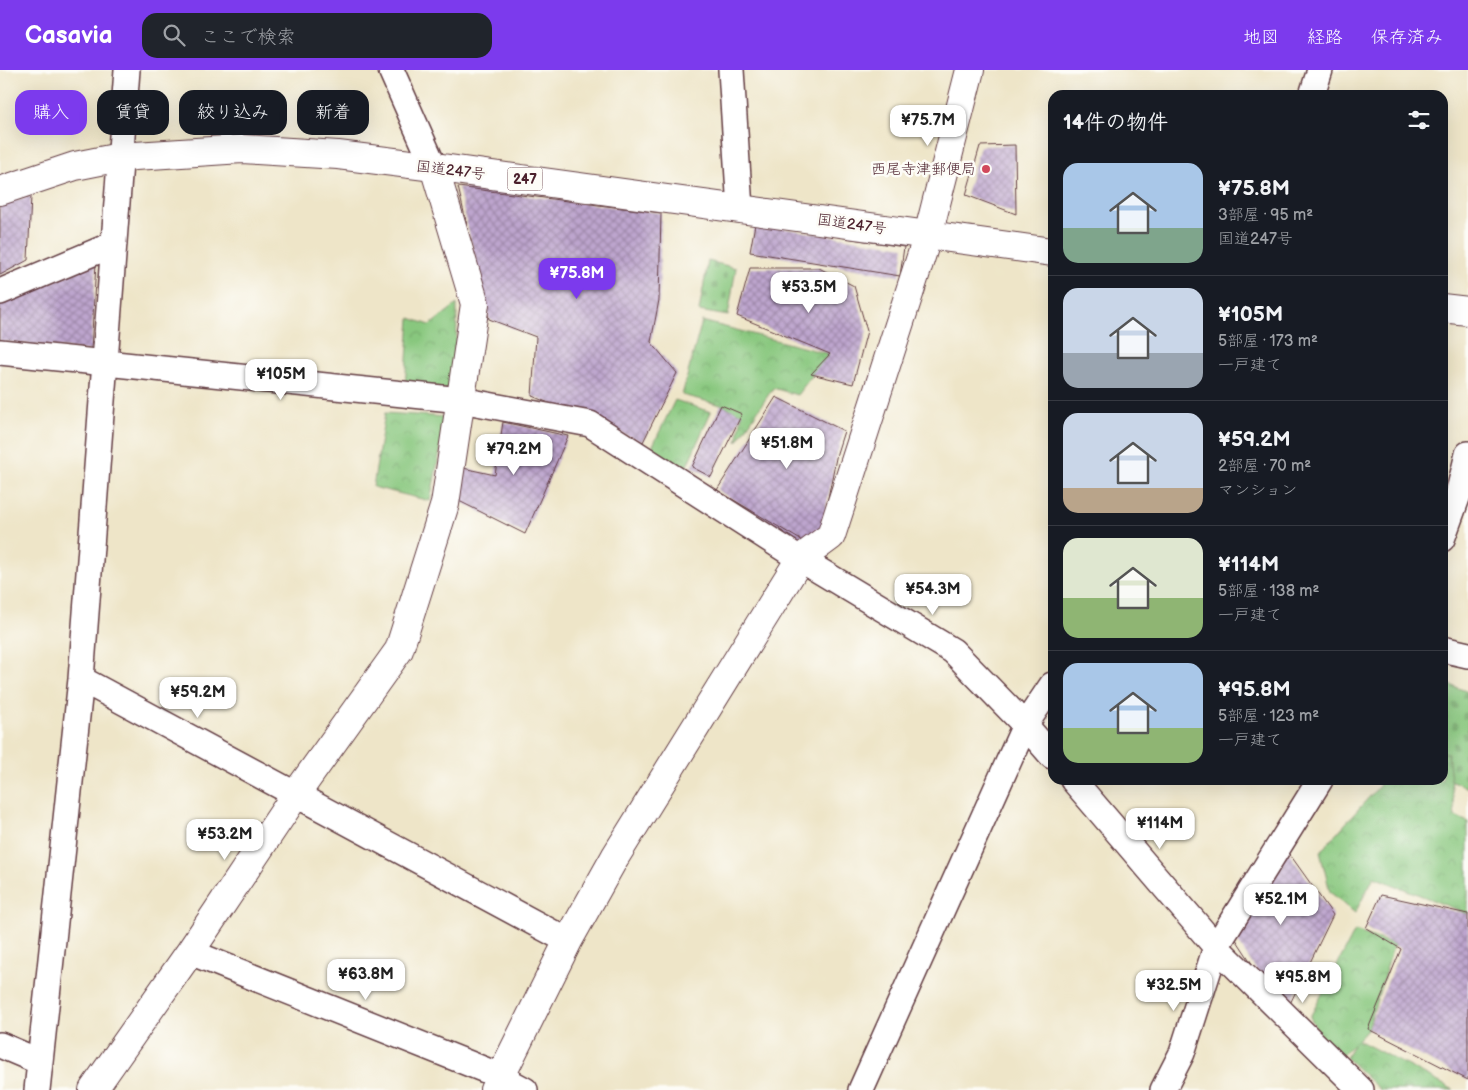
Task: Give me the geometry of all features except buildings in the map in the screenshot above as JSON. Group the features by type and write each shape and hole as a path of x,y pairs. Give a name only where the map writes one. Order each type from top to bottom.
{"main road":[{"path":"498,1084 568,941 615,857 800,559 831,536 928,235 970,70"},
{"name":"国道247号","path":"0,190 75,166 120,157 242,149 338,155 434,167 1048,251"},
{"path":"93,1090 190,952 296,794 399,650 445,504 475,304 434,167"},
{"path":"1448,309 1468,312"}],"street":[{"path":"37,1090 80,679 127,70"},
{"path":"391,70 434,167"},
{"path":"731,70 740,209"},
{"path":"1314,90 1320,70"},
{"path":"0,292 114,244"},
{"path":"0,352 461,400 590,424 800,559 953,651 1048,751"},
{"path":"1448,522 1458,495 1468,454"},
{"path":"1448,650 1468,655"},
{"path":"80,679 568,941"},
{"path":"861,1090 1025,725 1048,691"},
{"path":"1077,785 1216,947 1361,1090"},
{"path":"1163,1090 1182,1053 1216,947 1317,785"},
{"path":"190,952 498,1084 525,1090"},
{"path":"0,1045 40,1062"}],"green space":[{"path":"708,261 736,268 728,316 699,311"},
{"path":"457,304 456,390 405,386 410,318 430,325"},
{"path":"702,321 829,354 797,395 773,388 737,442 742,414 721,405 682,395"},
{"path":"675,400 711,412 684,472 651,449"},
{"path":"385,413 447,417 430,501 373,487"},
{"path":"1448,684 1468,692 1468,788 1448,779"},
{"path":"1448,753 1455,816 1468,822 1468,914 1374,877 1355,913 1330,892 1320,852 1380,785 1448,785"},
{"path":"1355,931 1394,944 1368,1029 1358,1040 1454,1090 1380,1090 1346,1058 1353,1044 1334,1063 1310,1017"}],"place":[{"name":"西尾寺津郵便局","path":"986,169"}]}
